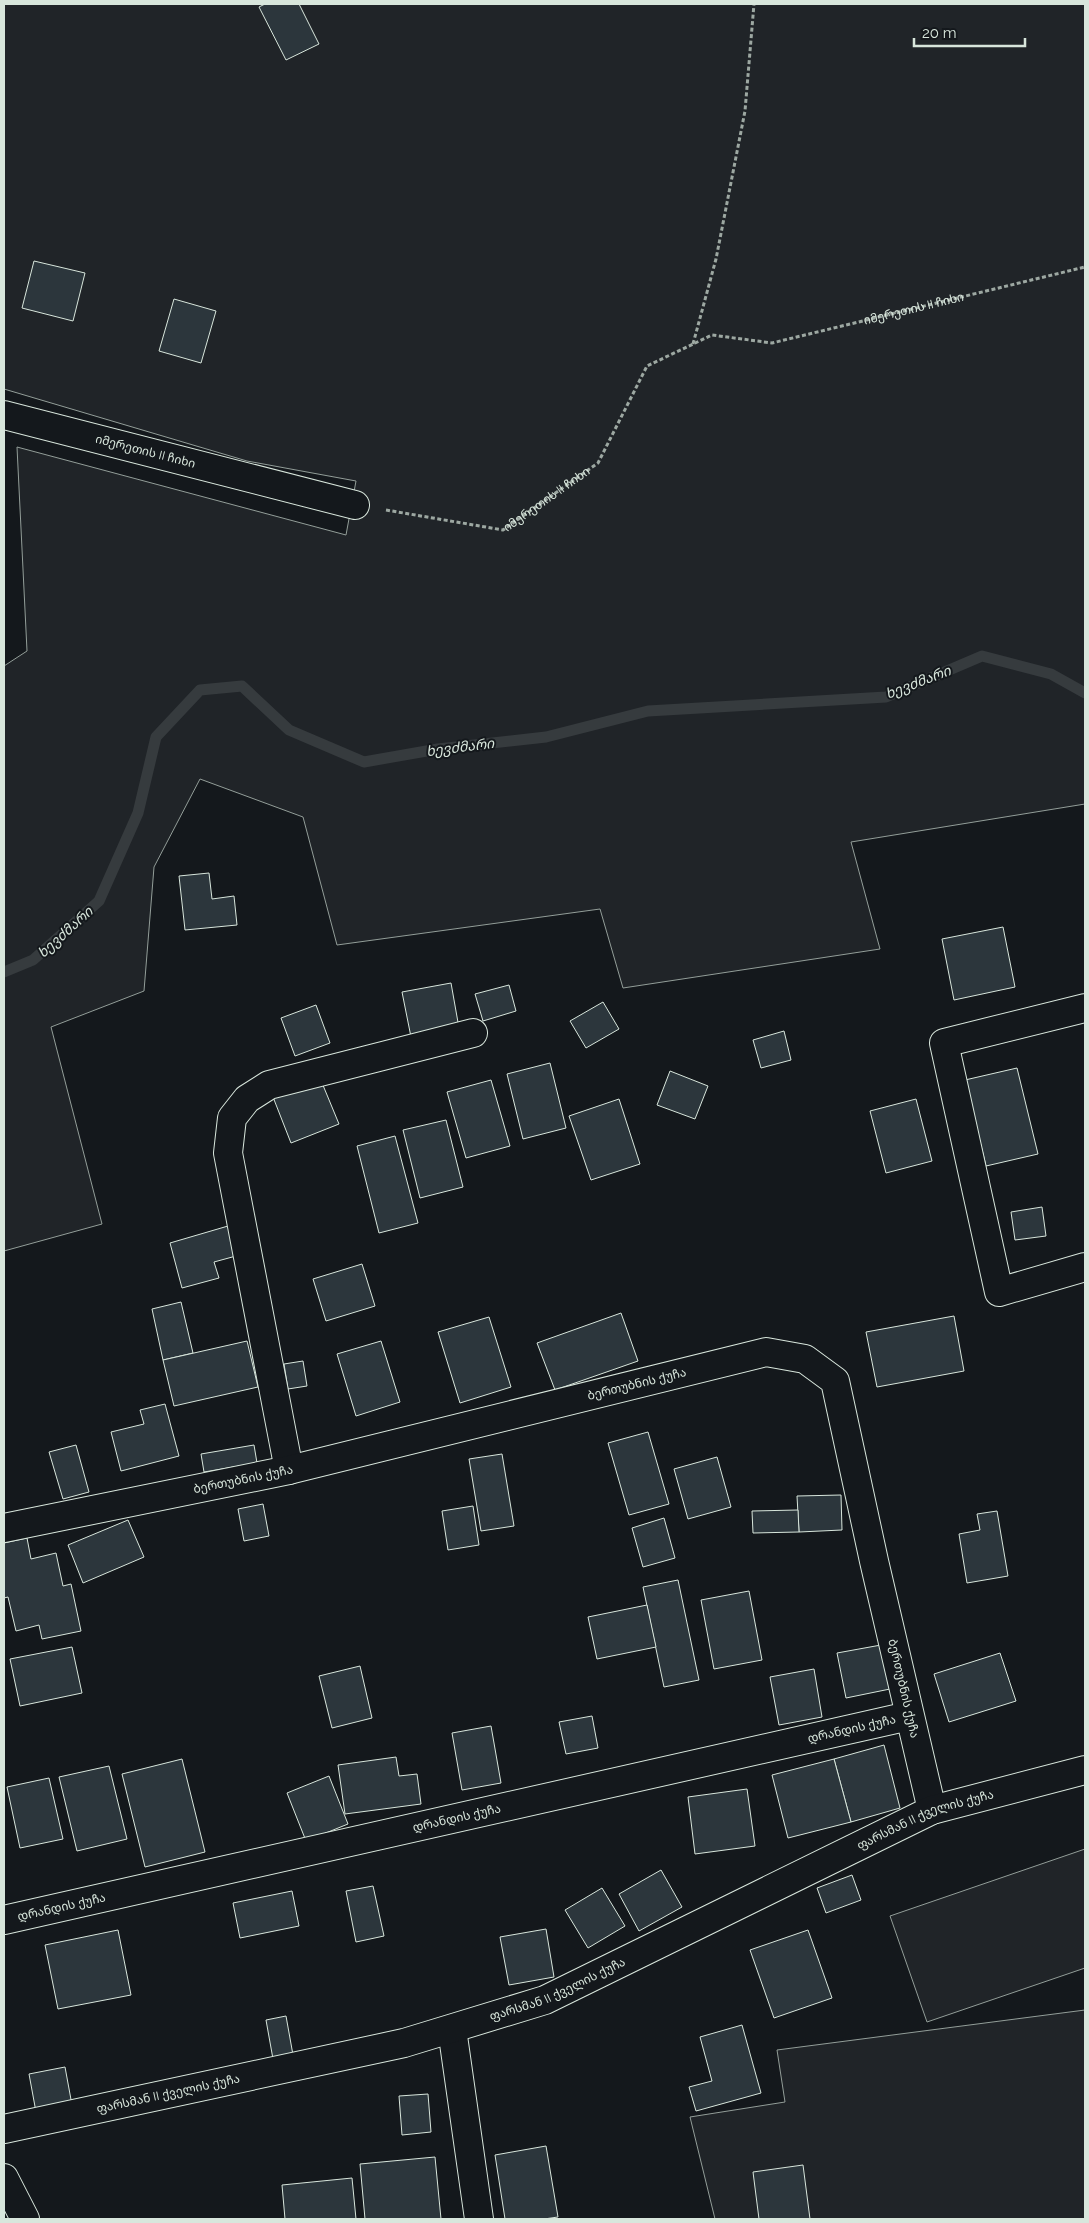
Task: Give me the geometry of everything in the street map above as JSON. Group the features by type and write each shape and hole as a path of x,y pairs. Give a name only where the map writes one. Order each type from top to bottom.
{"street":[{"name":"იმერეთის II ჩიხი","path":"4,415 355,505"},
{"path":"1085,1008 944,1043 999,1292 1085,1267"},
{"path":"289,1470 228,1152 232,1118 247,1099 269,1085 473,1033"},
{"name":"ბერთუბნის ქუჩა","path":"4,1528 289,1470 766,1352 805,1359 835,1381 909,1716 932,1810"},
{"name":"დრანდის ქუჩა","path":"4,1920 909,1716"},
{"name":"ფარსმან II ქველის ქუჩა","path":"4,2129 404,2043 545,2000 932,1810 1085,1770"},
{"path":"452,2028 480,2219"},
{"path":"4,2178 26,2219"}],"path":[{"path":"693,344 716,259 745,110 754,4"},
{"name":"იმერეთის II ჩიხი","path":"355,505 503,530 598,463 647,366 712,335 772,343 1085,267"}],"shaded area":[{"path":"4,4 1085,4 1085,804 851,842 880,949 623,988 600,909 337,945 303,817 200,779 154,867 144,991 51,1027 102,1224 4,1251 4,666 27,651 17,447 346,535 356,481 247,461 4,389"},
{"path":"1085,1849 1085,1968 927,2022 890,1916"},
{"path":"1085,2010 1085,2219 715,2219 690,2117 785,2102 777,2050"}],"building":[{"path":"265,4 299,4 319,44 286,60 259,7"},
{"path":"34,261 85,273 73,321 22,308"},
{"path":"174,299 216,311 201,363 159,351"},
{"path":"209,873 212,899 234,896 237,925 185,930 179,876"},
{"path":"1003,927 1015,987 954,1000 942,939"},
{"path":"451,983 459,1028 411,1037 402,992"},
{"path":"509,985 516,1011 483,1021 475,994"},
{"path":"603,1002 619,1029 586,1048 570,1021"},
{"path":"316,1005 330,1043 295,1056 281,1018"},
{"path":"784,1031 791,1060 761,1068 753,1040"},
{"path":"550,1063 566,1128 523,1139 507,1074"},
{"path":"1017,1068 1038,1154 986,1166 965,1080"},
{"path":"670,1071 708,1086 695,1119 657,1105"},
{"path":"320,1078 339,1124 291,1143 273,1097"},
{"path":"491,1080 510,1146 466,1158 447,1092"},
{"path":"619,1099 640,1164 591,1180 569,1116"},
{"path":"916,1099 932,1161 886,1173 870,1111"},
{"path":"446,1120 463,1187 420,1198 403,1130"},
{"path":"395,1136 418,1223 379,1233 357,1146"},
{"path":"1042,1207 1046,1236 1015,1240 1011,1212"},
{"path":"228,1226 236,1256 214,1262 219,1278 182,1288 170,1243"},
{"path":"362,1264 375,1306 326,1321 313,1279"},
{"path":"181,1302 193,1353 163,1360 152,1309"},
{"path":"621,1313 638,1361 555,1390 537,1343"},
{"path":"954,1316 964,1371 877,1387 866,1332"},
{"path":"489,1317 511,1387 460,1403 438,1332"},
{"path":"247,1341 258,1387 174,1406 163,1360"},
{"path":"381,1341 400,1402 356,1416 337,1354"},
{"path":"303,1361 307,1386 288,1389 284,1364"},
{"path":"165,1404 179,1456 121,1471 111,1432 144,1424 140,1410"},
{"path":"648,1432 669,1504 629,1515 608,1443"},
{"path":"76,1445 89,1492 63,1499 49,1452"},
{"path":"254,1445 257,1463 204,1472 201,1454"},
{"path":"502,1454 514,1526 481,1531 469,1459"},
{"path":"717,1457 731,1507 688,1519 674,1469"},
{"path":"841,1495 842,1530 799,1532 797,1496"},
{"path":"263,1504 269,1536 244,1541 238,1509"},
{"path":"473,1506 479,1545 448,1550 442,1511"},
{"path":"798,1510 799,1532 753,1533 752,1511"},
{"path":"997,1511 1008,1576 967,1583 959,1534 980,1530 977,1514"},
{"path":"664,1518 675,1558 643,1567 632,1528"},
{"path":"128,1520 144,1557 83,1583 68,1545"},
{"path":"27,1538 31,1559 56,1553 63,1586 71,1584 81,1631 42,1639 39,1625 16,1631 8,1597 4,1598 4,1543"},
{"path":"678,1580 699,1680 664,1687 643,1587"},
{"path":"749,1591 762,1660 714,1669 701,1600"},
{"path":"647,1605 656,1647 597,1659 588,1617"},
{"path":"881,1645 890,1689 846,1698 837,1653"},
{"path":"72,1647 82,1693 20,1706 10,1659"},
{"path":"1000,1653 1016,1701 949,1722 934,1674"},
{"path":"360,1666 372,1718 332,1728 319,1676"},
{"path":"814,1669 822,1717 779,1725 770,1677"},
{"path":"592,1716 598,1748 566,1754 559,1722"},
{"path":"491,1726 501,1783 462,1790 452,1733"},
{"path":"884,1745 900,1808 851,1822 834,1759"},
{"path":"396,1757 399,1776 417,1774 421,1804 345,1814 338,1765"},
{"path":"182,1759 205,1852 145,1867 122,1774"},
{"path":"834,1759 851,1822 788,1838 772,1775"},
{"path":"109,1766 127,1839 77,1851 59,1777"},
{"path":"329,1776 348,1824 306,1841 287,1793"},
{"path":"49,1778 63,1839 20,1848 7,1787"},
{"path":"747,1789 755,1846 695,1854 688,1797"},
{"path":"661,1870 682,1907 639,1931 619,1894"},
{"path":"852,1875 861,1900 826,1913 817,1888"},
{"path":"373,1886 384,1936 356,1942 346,1891"},
{"path":"602,1888 625,1926 588,1948 565,1910"},
{"path":"292,1891 299,1926 240,1938 233,1903"},
{"path":"546,1929 554,1977 509,1985 500,1937"},
{"path":"118,1930 131,1995 58,2009 45,1945"},
{"path":"808,1930 832,1998 774,2018 750,1950"},
{"path":"286,2016 293,2055 273,2059 266,2020"},
{"path":"742,2025 761,2093 696,2111 689,2087 712,2081 700,2037"},
{"path":"65,2067 72,2105 36,2112 29,2074"},
{"path":"428,2094 431,2132 402,2135 399,2096"},
{"path":"546,2146 558,2217 505,2219 495,2155"},
{"path":"435,2157 441,2219 365,2219 360,2164"},
{"path":"803,2165 810,2219 759,2219 753,2172"},
{"path":"352,2178 356,2219 285,2219 282,2185"}],"waterway":[{"name":"ხევძმარი","path":"4,972 33,960 99,901 138,813 156,737 200,690 242,686 289,730 364,762 438,749 546,737 648,711 886,697 982,656 1051,674 1085,693"}]}
